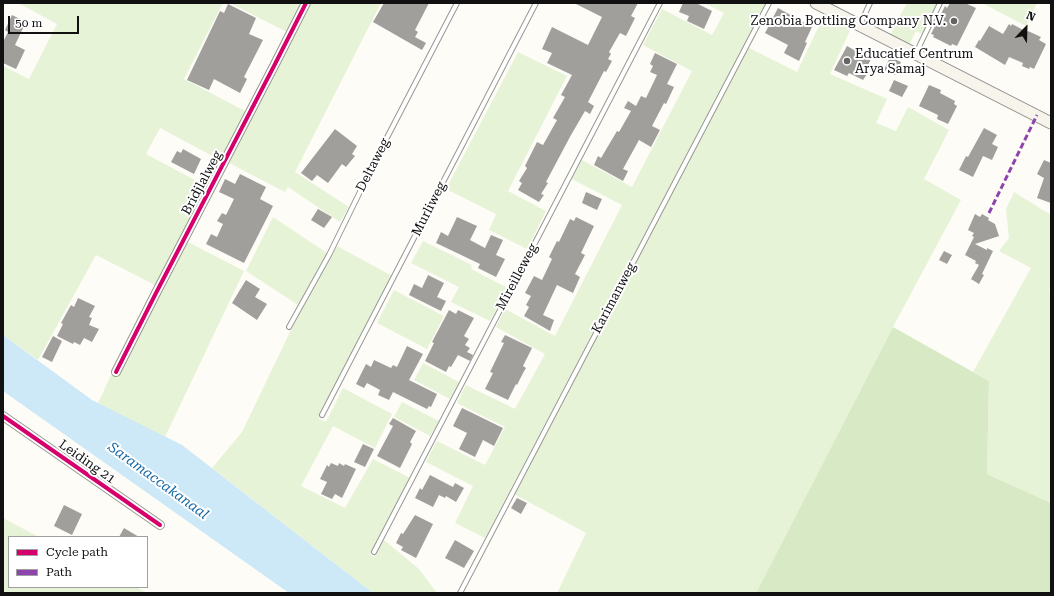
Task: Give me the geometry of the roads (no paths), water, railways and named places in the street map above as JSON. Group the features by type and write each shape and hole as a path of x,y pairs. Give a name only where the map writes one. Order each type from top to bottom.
{"main road":[{"path":"816,3 1051,123"}],"street":[{"name":"Bridjlalweg","path":"116,372 306,3"},
{"name":"Leiding 21","path":"3,416 160,525"}],"lane":[{"name":"Deltaweg","path":"289,327 329,255 380,151 457,3"},
{"name":"Murliweg","path":"322,415 536,3"},
{"name":"Mireilleweg","path":"374,552 660,3"},
{"name":"Karimanweg","path":"460,593 769,3"},
{"path":"860,25 870,3"},
{"path":"916,53 940,3"}],"water":[{"name":"Saramaccakanaal","path":"3,335 92,400 182,445 373,593 289,593 3,391"}],"place":[{"name":"Zenobia Bottling Company N.V.","path":"954,21"},
{"name":"Educatief Centrum Arya Samaj","path":"847,61"}]}
